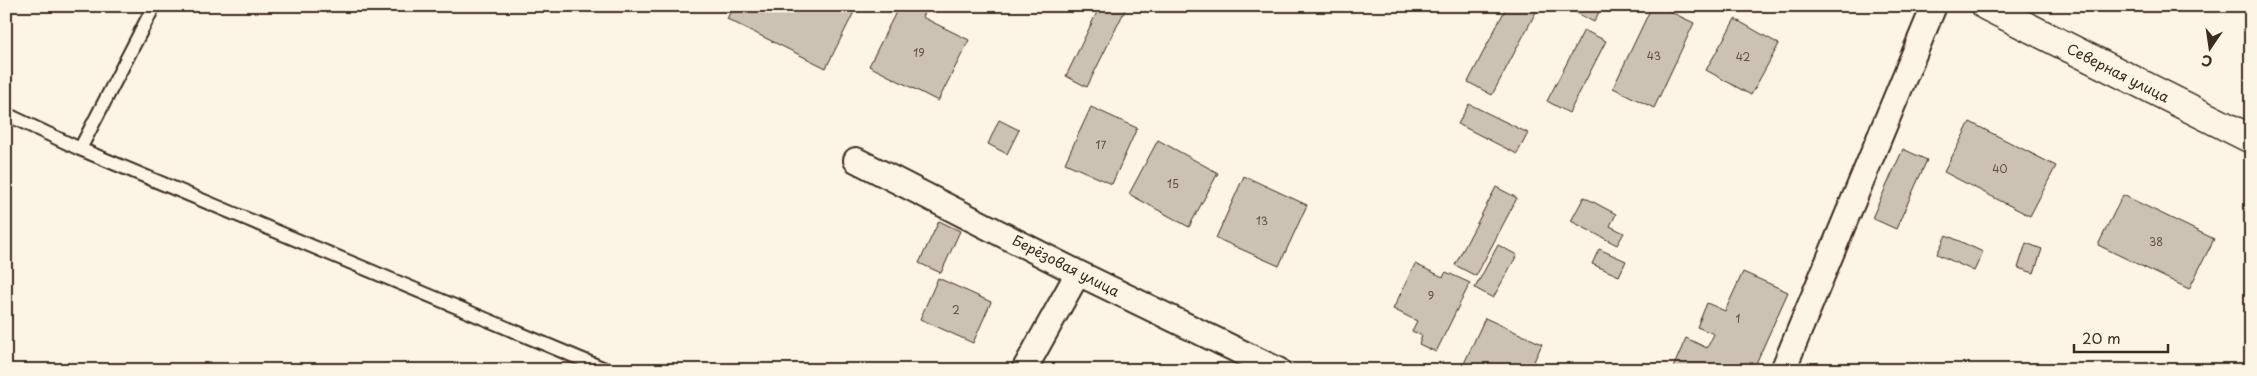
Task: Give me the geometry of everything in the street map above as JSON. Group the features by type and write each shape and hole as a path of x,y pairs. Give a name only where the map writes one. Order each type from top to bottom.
{"street":[{"path":"1783,370 1934,6"},
{"name":"Северная улица","path":"1986,6 2251,140"},
{"name":"Берёзовая улица","path":"856,160 1078,273 1278,370"},
{"path":"1024,370 1078,273"}],"lane":[{"path":"80,149 154,6"},
{"path":"6,114 80,149 607,370"}],"building":[{"path":"733,6 857,6 826,68 727,19"},
{"path":"899,6 927,6 922,17 969,40 938,101 869,66"},
{"path":"1100,6 1127,6 1087,87 1066,76"},
{"path":"1507,6 1538,8 1492,95 1468,82"},
{"path":"1563,6 1602,6 1594,22"},
{"path":"1652,6 1658,6 1694,23 1654,108 1613,88"},
{"path":"1735,19 1779,44 1751,95 1706,70"},
{"path":"1584,30 1606,41 1569,113 1547,101"},
{"path":"1469,104 1528,133 1517,154 1458,124"},
{"path":"1091,107 1137,128 1112,184 1065,163"},
{"path":"999,120 1019,130 1007,154 988,144"},
{"path":"1970,122 2056,166 2030,216 1944,172"},
{"path":"1158,140 1218,173 1189,227 1129,194"},
{"path":"1903,149 1927,160 1896,229 1872,218"},
{"path":"1244,176 1307,205 1279,266 1216,238"},
{"path":"1496,187 1517,198 1476,276 1455,265"},
{"path":"2123,195 2214,239 2189,289 2098,245"},
{"path":"1584,197 1616,214 1610,226 1624,233 1617,245 1571,221"},
{"path":"939,221 960,231 941,273 919,263"},
{"path":"1946,235 1983,252 1974,271 1937,254"},
{"path":"2026,243 2042,249 2034,273 2018,268"},
{"path":"1498,245 1517,255 1493,298 1475,288"},
{"path":"1599,249 1626,261 1619,276 1592,264"},
{"path":"1415,264 1443,277 1446,272 1470,283 1436,352 1419,344 1422,336 1412,331 1417,321 1393,309"},
{"path":"1743,272 1788,292 1753,370 1672,370 1686,338 1707,348 1714,334 1697,327 1707,303 1725,311"},
{"path":"938,278 991,302 973,343 920,319"},
{"path":"1485,318 1542,344 1530,370 1461,370"}]}
